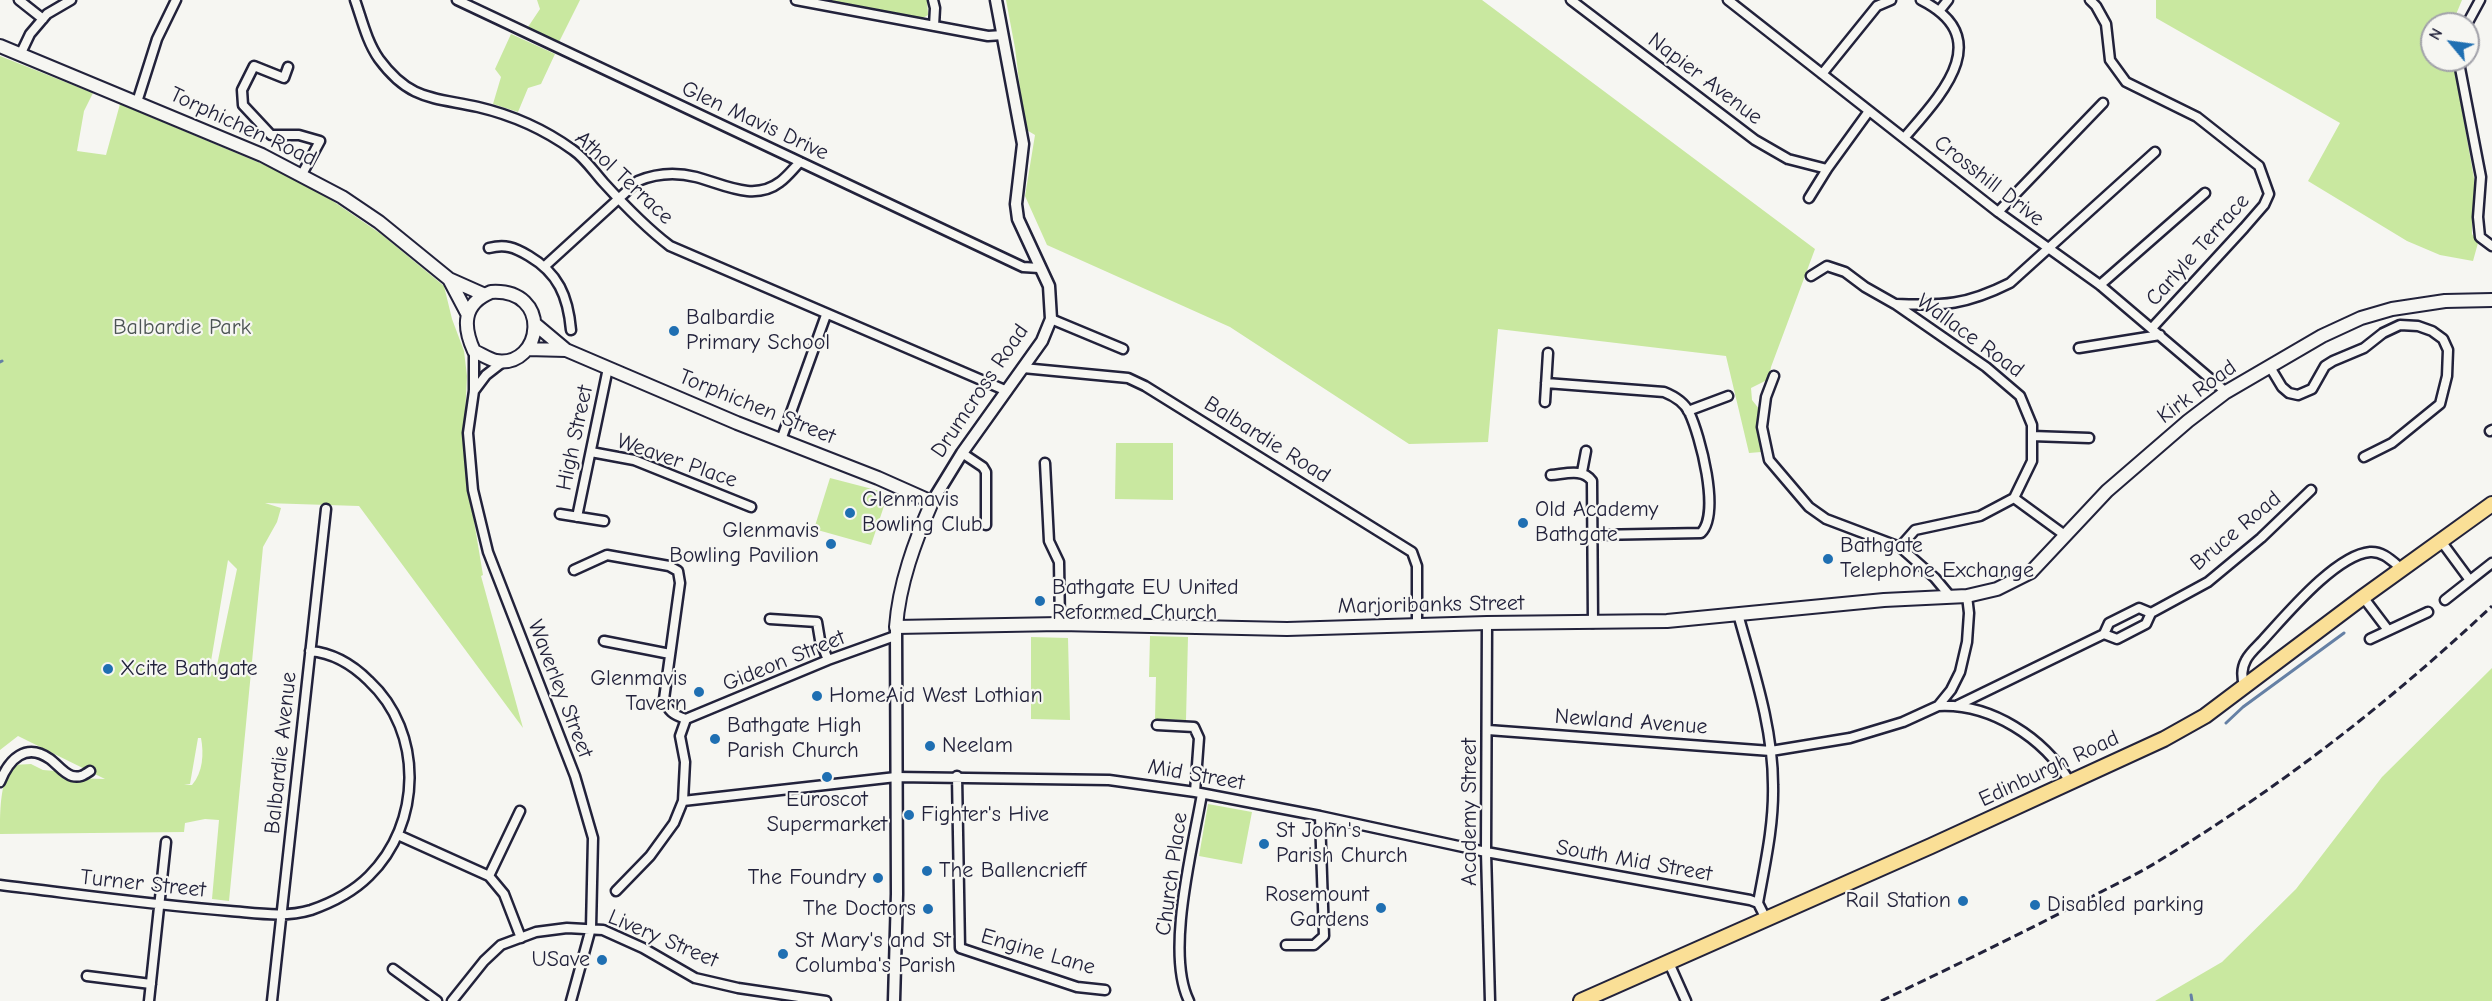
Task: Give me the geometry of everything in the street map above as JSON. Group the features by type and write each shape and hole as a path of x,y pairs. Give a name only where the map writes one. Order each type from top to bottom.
{"main road":[{"name":"Torphichen Road","path":"0,46 262,155 342,197 379,222 449,279"},
{"path":"449,279 485,295"},
{"path":"449,279 468,315"},
{"path":"504,292 516,295 527,304 535,324 534,337 527,349 520,355 504,361 494,361 474,351 466,334 468,315 474,303 485,295 504,292"},
{"name":"Kirk Road","path":"1967,596 1997,589 2031,572 2107,492 2188,421 2226,392 2322,336 2361,318 2392,309 2445,301 2492,300"},
{"name":"Torphichen Street","path":"535,324 566,350 932,502"},
{"name":"Torphichen Street","path":"527,349 566,350"},
{"name":"Drumcross Road","path":"896,631 897,610 906,575 932,502"},
{"name":"Edinburgh Road","path":"1581,1001 2164,739 2205,716 2363,597 2492,504"},
{"name":"Marjoribanks Street","path":"896,631 1060,624 1287,629 1667,621 1967,596"}],"street":[{"path":"19,0 43,19"},
{"path":"20,55 30,34 47,14 71,0"},
{"path":"137,102 156,39 176,0"},
{"name":"Athol Terrace","path":"355,0 369,40 378,57 390,72 408,88 431,99 478,107 530,124 575,151 646,228 670,246 1007,391"},
{"name":"Glen Mavis Drive","path":"457,0 1023,267 1040,268"},
{"path":"796,0 988,36 1003,35"},
{"path":"933,0 934,26"},
{"name":"Drumcross Road","path":"932,502 962,453 1042,342 1050,319 1048,286 1018,219 1016,204 1023,144 996,0"},
{"name":"Napier Avenue","path":"1571,0 1755,140 1788,159 1827,169"},
{"name":"Crosshill Drive","path":"1728,0 1998,212 2100,285 2226,392"},
{"path":"1822,74 1877,6 1891,0"},
{"path":"1905,137 1937,101 1950,79 1960,51 1956,30 1940,9 1921,0"},
{"path":"1940,9 1948,0"},
{"name":"Carlyle Terrace","path":"2090,0 2106,24 2109,60 2126,82 2197,117 2259,166 2269,194 2264,205 2244,228 2152,328"},
{"path":"288,67 284,78 254,66 242,90 243,105 271,135 299,135 320,141 301,176"},
{"path":"2461,72 2481,177 2478,216 2480,237 2492,246"},
{"path":"1998,212 2103,104"},
{"path":"1809,198 1869,111"},
{"path":"1895,304 1941,306 1982,297 2010,283 2155,152"},
{"path":"545,266 638,181 652,175 666,173 696,177 736,190 758,191 779,183 800,162"},
{"path":"2100,285 2205,193"},
{"path":"489,248 505,244 545,266 558,282 566,299 571,330"},
{"name":"Wallace Road","path":"1811,276 1827,266 1845,272 1986,367 2020,396 2032,425 2031,461 2014,498"},
{"path":"781,440 826,315"},
{"path":"1050,319 1123,349"},
{"path":"2270,367 2282,387 2289,393 2298,395 2312,389 2325,366 2364,348 2383,333 2400,325 2418,326 2432,331 2443,339 2448,350 2446,376 2440,404 2392,443 2364,457"},
{"path":"2079,348 2160,335"},
{"name":"Waverley Street","path":"474,351 474,391 468,433 473,490 488,552 575,776 593,838 594,886 591,928 572,1001"},
{"path":"1545,402 1548,353"},
{"path":"474,391 486,375 504,361"},
{"name":"High Street","path":"577,517 608,368"},
{"name":"Balbardie Road","path":"1023,368 1128,378 1412,552 1417,566 1417,626"},
{"path":"1774,376 1766,397 1761,427 1769,460 1809,507 1826,519 1900,547 1935,578 1950,596"},
{"path":"1546,383 1664,392 1673,396 1688,411 1708,473 1706,528 1696,534 1594,536"},
{"path":"1688,411 1728,396"},
{"path":"2032,436 2089,438"},
{"path":"1582,472 1586,451"},
{"name":"Weaver Place","path":"591,452 634,460 751,507"},
{"path":"962,453 983,467 986,472 986,525"},
{"path":"1045,463 1049,541 1059,562 1060,624"},
{"path":"1551,475 1582,472 1592,481 1593,623"},
{"name":"Bruce Road","path":"2104,634 2117,639 2146,624 2151,613 2208,582 2261,538 2311,490"},
{"path":"1900,547 1915,530 1980,516 2014,498 2066,536"},
{"name":"Balbardie Avenue","path":"272,1001 326,509"},
{"name":"High Street","path":"560,514 604,521"},
{"path":"2441,541 2469,579"},
{"path":"2244,686 2242,673 2246,659 2292,608 2342,564 2357,555 2373,552 2385,555 2402,569"},
{"path":"574,570 607,555 669,567 678,571 680,583 664,699 668,709 675,716 686,719 680,736 685,762 683,801 674,823 650,856 616,891"},
{"path":"2445,600 2492,563"},
{"path":"1938,706 1951,690 1959,672 1966,642 1969,613 1967,596"},
{"path":"2363,597 2388,630"},
{"name":"Bruce Road","path":"1958,705 2104,634 2109,623 2139,608 2151,613"},
{"path":"2370,639 2428,612"},
{"path":"1737,614 1761,696 1771,750 1772,816 1758,903 1766,919"},
{"path":"770,619 817,622 820,640 828,660"},
{"name":"Academy Street","path":"1487,623 1486,852 1490,1001"},
{"path":"894,1001 897,894 896,631"},
{"name":"Gideon Street","path":"686,719 896,631"},
{"path":"604,641 670,654"},
{"name":"Turner Street","path":"0,885 160,904 281,914 309,911 335,900 369,877 398,835 407,808 411,781 409,753 399,725 378,689 343,660 322,652 310,651"},
{"path":"1938,706 1958,705 2001,720 2022,732 2044,748 2060,765 2070,783"},
{"name":"Newland Avenue","path":"1488,730 1771,750 1850,738 1903,722 1938,706"},
{"name":"Church Place","path":"1157,725 1194,727 1199,738 1198,793 1182,914 1179,960 1184,991 1189,1001"},
{"path":"0,782 6,765 19,754 36,752 49,758 69,776 81,777 90,771"},
{"name":"Mid Street","path":"683,801 896,777 957,776 1109,780 1198,793 1320,816 1486,852"},
{"name":"Engine Lane","path":"957,776 960,948 1077,987 1105,990"},
{"path":"489,876 520,811"},
{"path":"1291,943 1314,945 1324,936 1320,816"},
{"path":"398,835 489,876 504,894 521,938"},
{"path":"148,1001 166,842"},
{"name":"South Mid Street","path":"1486,852 1758,903"},
{"path":"452,1001 484,961 501,945 536,932 591,928"},
{"name":"Livery Street","path":"591,928 603,930 659,957 695,978 783,996 826,1001"},
{"path":"1669,963 1686,1001"},
{"path":"393,969 437,1001"},
{"path":"87,976 150,984"}],"green space":[{"path":"537,0 580,0 559,42 528,27 540,9"},
{"path":"820,0 927,0 928,15 918,21"},
{"path":"1006,0 1482,0 1815,249 1771,367 1769,379 1751,388 1752,400 1760,410 1758,429 1761,452 1749,453 1726,356 1498,329 1488,442 1409,444 1230,327 1047,245 1025,196 1035,135 1025,129 1015,48"},
{"path":"2156,0 2462,0 2457,12 2420,12 2420,72 2455,72 2477,195 2472,234 2478,243 2473,261 2440,255 2407,241 2308,181 2340,123 2156,18"},
{"path":"511,34 555,54 541,84 528,88 518,112 493,104 501,77 495,69"},
{"name":"Balbardie Park","path":"0,56 93,93 84,111 77,151 106,155 120,104 305,182 381,234 444,286 452,319 464,351 467,376 464,438 469,491 483,575 481,576 523,728 359,506 265,503 281,508 277,522 263,547 229,901 212,899 219,820 205,819 185,823 184,832 0,834 3,789 12,765 31,764 43,770 56,771 72,778 105,779 18,736 0,750","holes":["228,560 237,569 216,670 209,673","198,738 201,738 202,744 200,769 192,785 184,785 190,784"]},
{"path":"1116,443 1173,443 1173,500 1115,499"},
{"name":"Glenmavis Bowling Club","path":"830,478 880,491 887,497 871,545 814,529"},
{"path":"1150,636 1188,637 1186,720 1155,719 1156,677 1149,677"},
{"path":"1031,637 1068,638 1070,720 1031,719"},
{"path":"2492,668 2492,1001 2155,1001 2222,962 2296,889 2382,777"},
{"path":"1208,804 1252,812 1242,864 1199,856"}],"waterway":[{"path":"2226,723 2243,707 2344,633"},
{"path":"2191,995 2192,1001"}],"railway":[{"path":"1881,1001 2133,876 2202,834 2289,774 2373,710 2492,606"}],"place":[{"name":"Balbardie Primary School","path":"674,331"},
{"name":"Glenmavis Bowling Club","path":"850,513"},
{"name":"Old Academy Bathgate","path":"1523,523"},
{"name":"Glenmavis Bowling Pavilion","path":"831,544"},
{"name":"Bathgate Telephone Exchange","path":"1828,559"},
{"name":"Bathgate EU United Reformed Church","path":"1040,601"},
{"name":"Xcite Bathgate","path":"108,669"},
{"name":"Glenmavis Tavern","path":"699,692"},
{"name":"HomeAid West Lothian","path":"817,696"},
{"name":"Bathgate High Parish Church","path":"715,739"},
{"name":"Neelam","path":"930,746"},
{"name":"Euroscot Supermarket","path":"827,777"},
{"name":"Fighter's Hive","path":"909,815"},
{"name":"St John's Parish Church","path":"1264,844"},
{"name":"The Ballencrieff","path":"927,871"},
{"name":"The Foundry","path":"878,878"},
{"name":"Rail Station","path":"1963,901"},
{"name":"Disabled parking","path":"2035,905"},
{"name":"Rosemount Gardens","path":"1381,908"},
{"name":"The Doctors","path":"928,909"},
{"name":"St Mary's and St Columba's Parish","path":"783,954"},
{"name":"USave","path":"602,960"}]}
